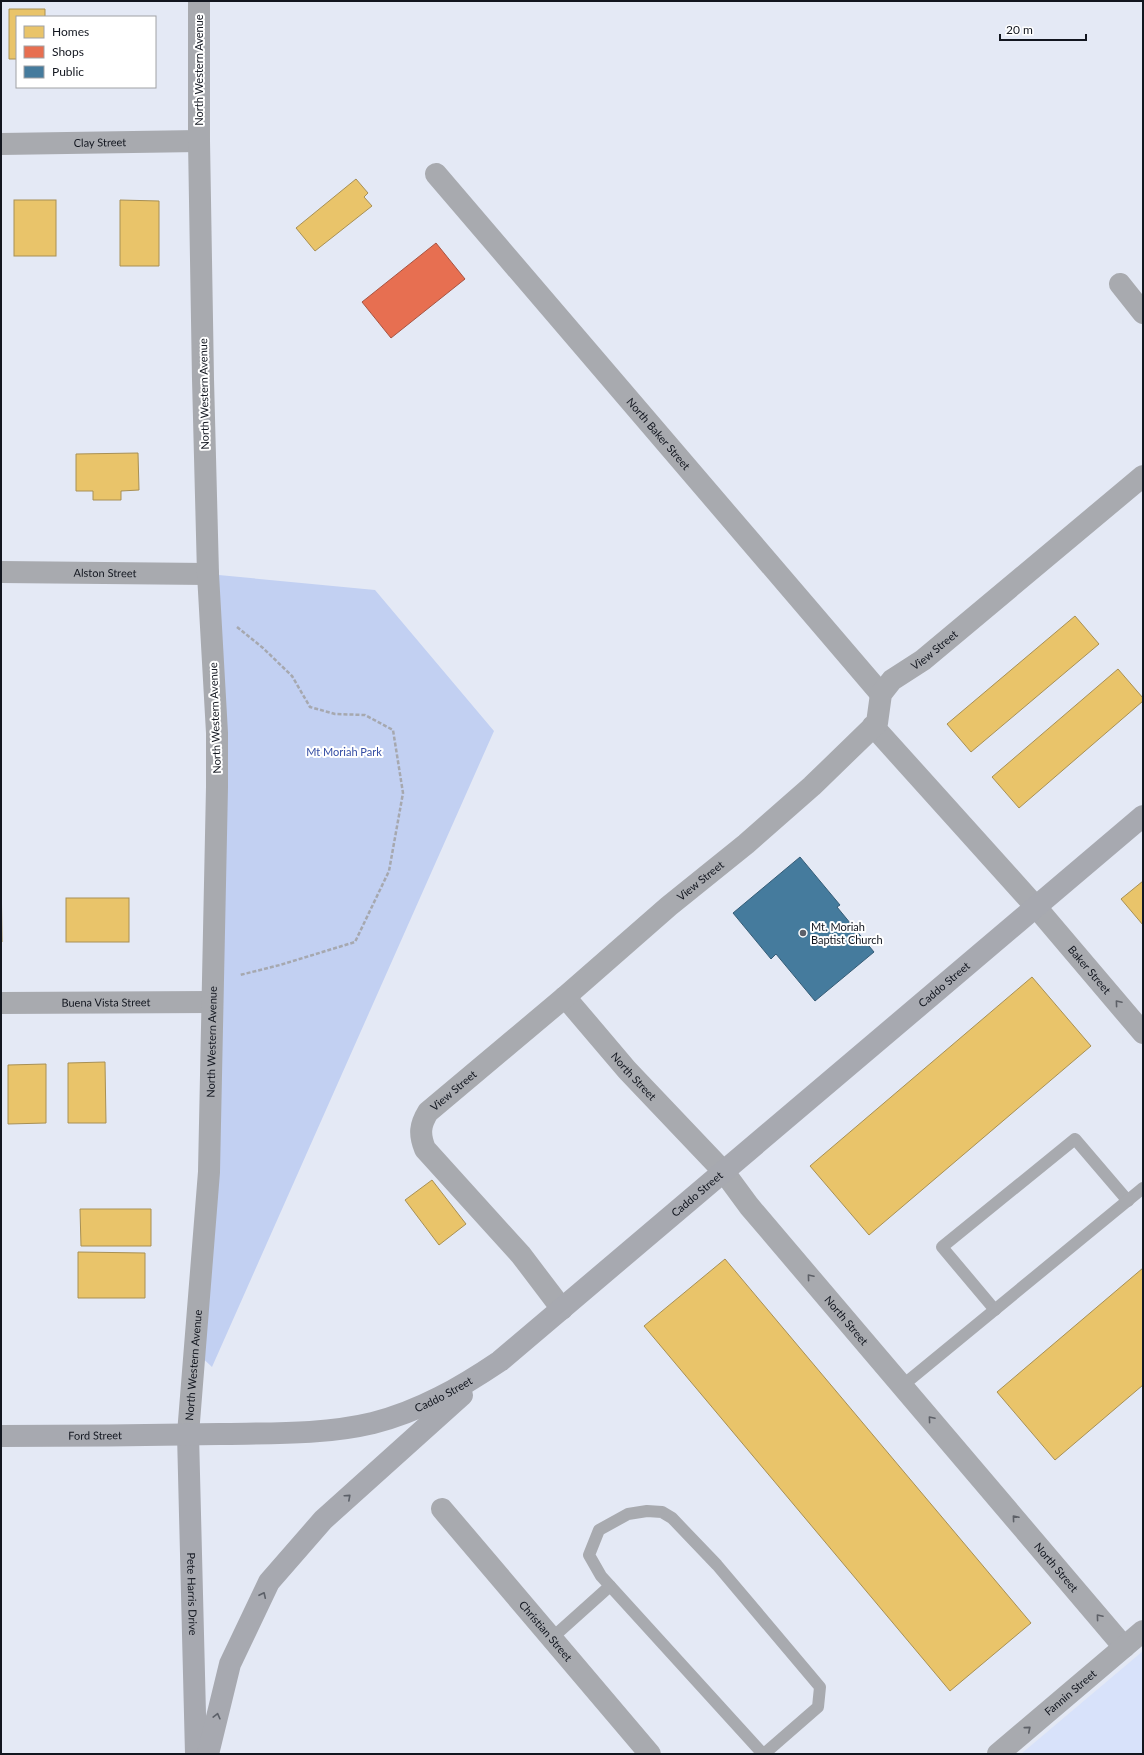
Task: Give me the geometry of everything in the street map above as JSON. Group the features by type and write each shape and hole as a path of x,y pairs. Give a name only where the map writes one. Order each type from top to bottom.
{"main road":[{"name":"Caddo Street","path":"188,1434 314,1431 346,1428 374,1422 423,1406 466,1384 500,1361 562,1309 1143,816"},
{"path":"208,1754 230,1664 269,1582 323,1520 500,1361"},
{"name":"Ford Street","path":"1,1436 188,1434"},
{"name":"Pete Harris Drive","path":"188,1434 196,1754"}],"street":[{"name":"North Western Avenue","path":"188,1434 209,1172 217,787 216,732 208,574 203,379 199,141 199,1"},
{"name":"Clay Street","path":"1,144 199,141"},
{"name":"North Baker Street","path":"436,174 881,694"},
{"path":"1120,284 1143,313"},
{"name":"View Street","path":"562,1309 521,1255 425,1149 421,1140 420,1131 422,1122 428,1112 565,997 669,906 746,844 812,786 876,723 881,694 892,680 923,660 1143,476"},
{"name":"Alston Street","path":"1,572 208,574"},
{"name":"Baker Street","path":"873,726 1036,908 1143,1033"},
{"name":"Buena Vista Street","path":"1,1003 212,992"},
{"name":"North Street","path":"565,997 628,1070 724,1172 749,1206 1124,1647"},
{"name":"Christian Street","path":"442,1509 650,1754"},
{"name":"Fannin Street","path":"998,1754 1143,1631"}],"lane":[{"path":"995,1310 942,1247 1075,1139 1128,1201"},
{"path":"902,1386 1143,1188"},
{"path":"647,1510 662,1512 672,1518 717,1565 820,1687 818,1707 763,1754 601,1576 589,1555 599,1530 628,1514 647,1510"},
{"path":"552,1638 610,1586"}],"path":[{"path":"210,605 263,648 292,676 310,707 335,714 365,715 393,730 402,793 389,871 355,942 280,965 212,992"}],"shaded area":[{"path":"1143,1651 1143,1754 1021,1754"}],"green space":[{"name":"Mt Moriah Park","path":"208,574 375,590 494,731 212,1367 195,1351 209,1172"}],"building: Homes":[{"path":"9,9 45,9 45,16 16,16 16,59 9,59"},
{"path":"356,179 368,193 364,197 372,206 315,251 296,228"},
{"path":"14,200 56,200 56,256 14,256"},
{"path":"120,200 159,201 159,266 120,266"},
{"path":"138,453 139,490 121,491 121,500 93,500 93,491 76,491 76,454"},
{"path":"1075,616 1099,644 971,752 947,724"},
{"path":"1118,669 1143,698 1143,701 1019,808 992,777"},
{"path":"1,866 2,942 1,942"},
{"path":"1143,881 1143,925 1121,899"},
{"path":"66,898 129,898 129,942 66,942"},
{"path":"1032,977 1091,1046 869,1235 810,1166"},
{"path":"105,1062 106,1123 68,1123 68,1063"},
{"path":"46,1064 46,1123 8,1124 8,1065"},
{"path":"432,1180 466,1224 439,1245 405,1200"},
{"path":"80,1209 151,1209 151,1246 81,1246"},
{"path":"78,1252 145,1253 145,1298 78,1298"},
{"path":"725,1259 1031,1623 950,1691 644,1326"},
{"path":"1143,1268 1143,1385 1055,1460 997,1392"}],"building: Shops":[{"path":"436,243 465,279 391,338 362,302"}],"building: Public":[{"name":"Mt. Moriah Baptist Church","path":"800,857 840,905 837,907 874,952 815,1001 776,954 771,959 733,913"}],"place":[{"name":"Mt. Moriah Baptist Church","path":"803,933"}]}
